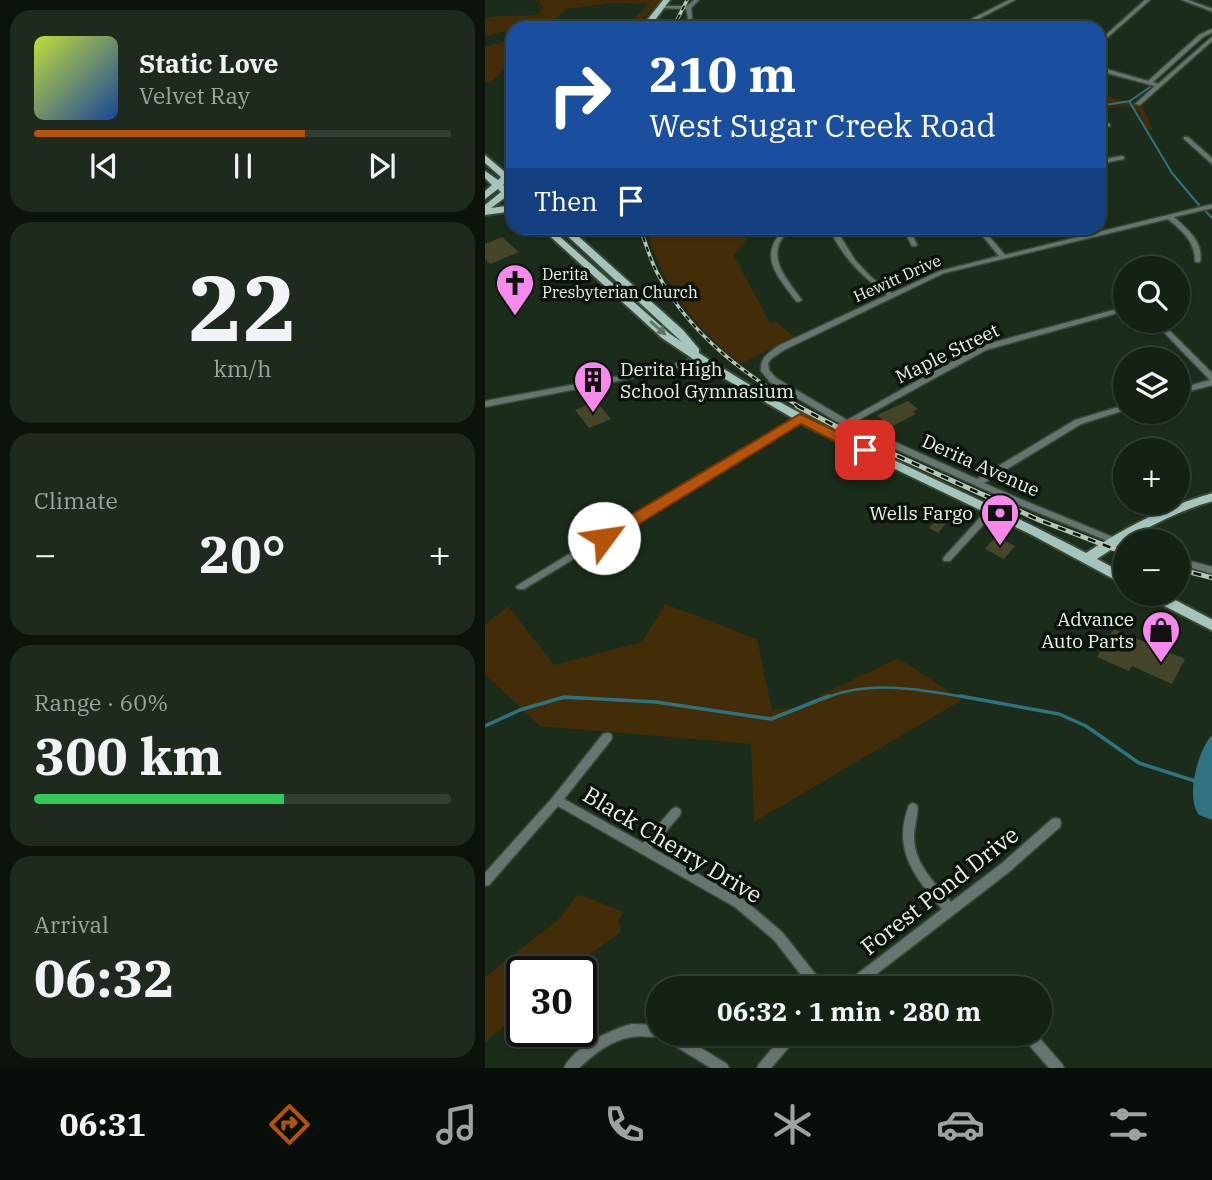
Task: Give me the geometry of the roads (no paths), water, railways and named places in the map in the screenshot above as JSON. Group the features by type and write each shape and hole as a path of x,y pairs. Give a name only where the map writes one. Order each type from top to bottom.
{"main road":[{"path":"651,21 668,0"},
{"path":"488,161 506,162"},
{"path":"488,161 506,184"},
{"path":"485,174 506,186"},
{"path":"485,196 506,188"},
{"path":"485,211 506,189"},
{"path":"485,211 506,209"},
{"path":"553,235 666,336 699,358 800,418 992,510 1113,573"},
{"path":"572,235 679,332 699,358"},
{"path":"599,276 619,289 632,289"},
{"path":"1143,529 1177,508 1212,497"},
{"path":"1087,559 1113,546"},
{"path":"1174,606 1212,626"}],"street":[{"path":"661,8 688,8 697,0"},
{"path":"971,21 1013,0"},
{"path":"1106,38 1148,0"},
{"path":"1184,0 1212,11"},
{"path":"688,8 689,21"},
{"path":"1149,82 1201,36 1212,30"},
{"path":"1138,104 1212,37"},
{"path":"1106,71 1159,85"},
{"path":"1186,138 1212,163"},
{"path":"1200,152 1212,150"},
{"path":"1106,161 1123,158"},
{"name":"Hewitt Drive","path":"1106,231 1212,206"},
{"path":"1169,216 1196,243 1199,250 1198,261"},
{"path":"780,235 773,256 779,271 798,300"},
{"path":"836,235 852,261 891,295"},
{"path":"911,235 914,246"},
{"path":"985,235 1003,256"},
{"name":"Hewitt Drive","path":"765,359 781,348 942,272 1090,235"},
{"name":"Maple Street","path":"831,434 846,423 983,348 1113,312"},
{"path":"1167,333 1212,380 1190,388"},
{"path":"485,404 663,370 699,358"},
{"name":"Derita Avenue","path":"765,359 765,371 773,380 846,423 977,483 1113,540"},
{"path":"977,483 1078,422 1113,411"},
{"path":"521,587 800,418"},
{"path":"948,559 992,510"},
{"path":"1190,565 1212,571"},
{"path":"485,881 557,800 607,737"},
{"name":"Black Cherry Drive","path":"557,800 722,893 778,936 810,976"},
{"path":"913,808 906,837 911,860 951,910"},
{"path":"644,850 676,812"},
{"name":"Forest Pond Drive","path":"864,976 1005,868 1056,822"},
{"path":"570,1068 592,1047 611,1035 629,1030 646,1031"},
{"path":"686,1046 723,1068"},
{"path":"763,1068 782,1046"},
{"path":"1038,1046 1058,1068"}],"water":[{"path":"1212,735 1212,820 1199,815 1195,807 1193,786 1202,751"}],"waterway":[{"path":"1129,101 1150,87"},
{"path":"1106,105 1129,101"},
{"path":"1129,101 1172,173 1199,205"},
{"path":"1206,212 1213,219"},
{"path":"826,698 843,692 879,688 916,689 970,698"},
{"path":"582,698 656,702 771,719 829,696"},
{"path":"960,696 1059,714 1086,726 1139,763 1195,781"},
{"path":"485,726 520,710 561,698"},
{"path":"561,698 582,698"},
{"path":"561,698 582,698"}],"railway":[{"path":"676,21 687,0"},
{"path":"642,235 657,272 687,318 740,367 800,407"},
{"path":"797,406 860,439 1039,520 1113,548"},
{"path":"1190,572 1213,578"}],"place":[{"name":"Derita Presbyterian Church","path":"515,317"},
{"name":"Derita High School Gymnasium","path":"593,414"},
{"name":"Wells Fargo","path":"1000,547"},
{"name":"Advance Auto Parts","path":"1161,664"}]}
